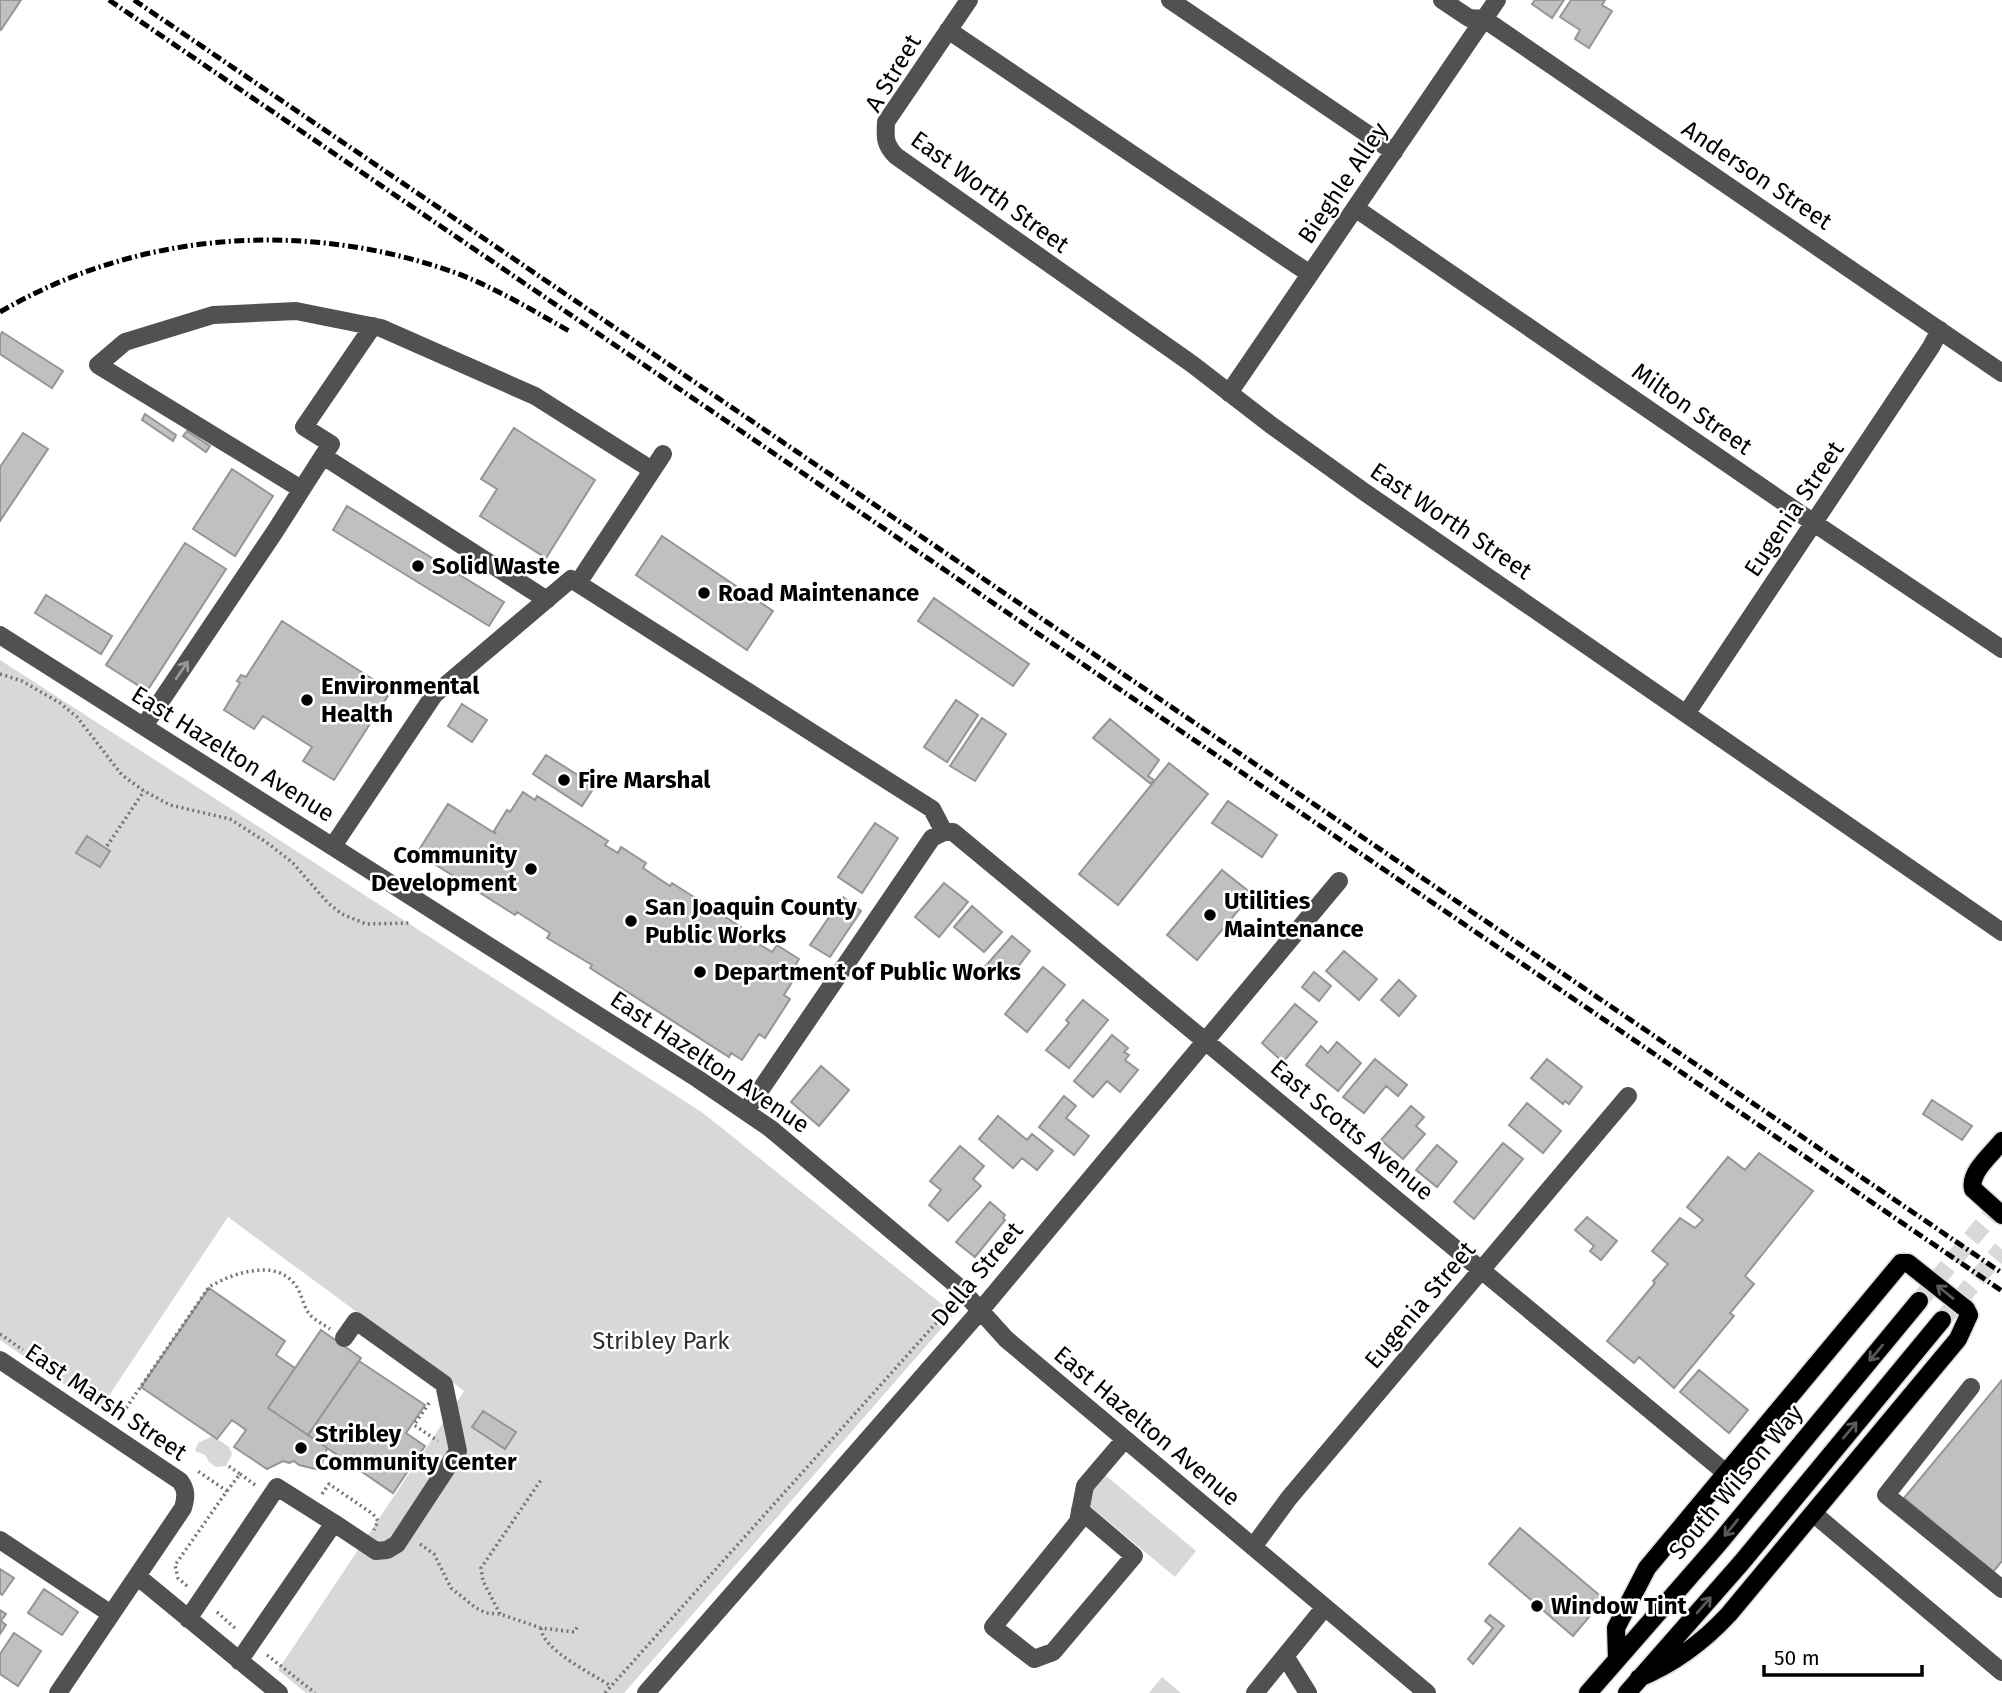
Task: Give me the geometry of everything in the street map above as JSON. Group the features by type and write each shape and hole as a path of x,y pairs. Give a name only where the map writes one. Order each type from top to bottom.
{"main road":[{"path":"2002,1141 1973,1176 1972,1183 1973,1189 2002,1215"},
{"path":"1617,1659 1616,1628 1647,1568 1901,1263 1908,1263 1966,1309 1968,1321 1958,1339 1814,1514 1711,1632 1662,1668 1639,1678"},
{"name":"South Wilson Way","path":"1588,1693 1719,1543 1919,1301"},
{"path":"1627,1693 1742,1562 1942,1320"}],"street":[{"name":"A Street","path":"885,138 886,122 969,0"},
{"path":"1170,0 1394,152"},
{"name":"Anderson Street","path":"1442,0 1469,18 1484,19 2002,373"},
{"name":"Bieghle Alley","path":"1229,393 1497,0"},
{"path":"948,30 1310,274"},
{"name":"East Worth Street","path":"885,138 887,147 896,156 1192,364 1352,484 2002,932"},
{"name":"Milton Street","path":"1355,208 2002,649"},
{"path":"302,489 98,365 125,342 213,315 296,311 373,326 534,396 652,470"},
{"path":"144,726 331,444 304,428 373,326"},
{"name":"Eugenia Street","path":"1686,713 1940,330"},
{"path":"578,583 663,454"},
{"path":"323,456 547,600"},
{"path":"333,846 434,695 571,579 932,809 944,832 932,838 746,1111"},
{"name":"East Hazelton Avenue","path":"0,635 771,1129 960,1288 1006,1339 1422,1691"},
{"name":"East Scotts Avenue","path":"944,832 959,835 1726,1472"},
{"name":"Della Street","path":"646,1693 980,1311 1339,881"},
{"name":"Eugenia Street","path":"1253,1547 1289,1498 1628,1096"},
{"path":"188,1619 277,1487 376,1551 387,1550 404,1534 458,1451 447,1390 439,1379 356,1321 344,1338"},
{"name":"East Marsh Street","path":"0,1360 184,1486 186,1498 183,1507 137,1576"},
{"path":"1971,1387 1886,1495 2002,1588"},
{"path":"1080,1510 1134,1556 1053,1652 1034,1659 993,1627 1078,1522 1080,1510 1085,1486 1125,1439"},
{"path":"1814,1514 2002,1672"},
{"path":"240,1661 334,1523"},
{"path":"0,1540 111,1614"},
{"path":"58,1693 137,1576 279,1693"},
{"path":"1255,1693 1325,1607"},
{"path":"1286,1656 1308,1693"}],"path":[{"path":"0,674 22,681 60,703 77,717 122,775 144,791 170,805 215,814 248,830 292,862 328,903 354,920 380,925 410,923"},
{"path":"107,846 144,791"},
{"path":"120,1416 209,1287 231,1276 257,1271 281,1274 293,1281 309,1315 344,1338"},
{"path":"605,1693 945,1313"},
{"path":"227,1465 240,1474 227,1491"},
{"path":"500,1614 483,1581 481,1568 541,1480"},
{"path":"404,1534 431,1551 451,1588 486,1613 500,1614 541,1628 574,1632 578,1626"},
{"path":"541,1628 550,1647 611,1686"}],"green space":[{"name":"Stribley Park","path":"0,660 703,1113 954,1314 624,1693 306,1693 278,1670 464,1391 228,1217 100,1409 0,1340"},
{"path":"213,1436 229,1447 232,1454 226,1466 216,1467 205,1455 195,1451 198,1443"},
{"path":"1105,1475 1196,1551 1175,1577 1084,1501"},
{"path":"1162,1677 1181,1693 1149,1693"}],"building":[{"path":"0,0 21,0 1,30 0,29"},
{"path":"1535,0 1564,0 1552,18 1532,4"},
{"path":"1571,0 1605,0 1602,5 1612,11 1589,48 1575,39 1580,30 1560,17"},
{"path":"2,332 63,371 52,388 0,354"},
{"path":"145,414 176,435 173,441 142,420"},
{"path":"514,428 595,480 546,558 480,516 497,489 481,479"},
{"path":"187,431 210,446 206,452 183,436"},
{"path":"23,433 48,449 0,521 0,467"},
{"path":"232,469 273,496 235,556 193,529"},
{"name":"Solid Waste","path":"347,506 504,602 489,626 333,530"},
{"name":"Road Maintenance","path":"662,536 773,611 747,650 636,575"},
{"path":"185,543 226,569 147,691 106,665"},
{"path":"46,595 112,636 101,654 35,613"},
{"path":"934,598 1029,664 1013,686 918,621"},
{"name":"Environmental Health","path":"282,621 391,691 334,780 303,761 312,747 263,716 254,729 224,710 240,683 237,681 241,675 246,677"},
{"path":"956,700 978,715 947,762 924,747"},
{"path":"462,704 487,720 472,742 448,726"},
{"path":"982,718 1006,734 975,781 950,766"},
{"path":"1110,719 1159,760 1148,776 1154,780 1151,784 1093,738"},
{"name":"Fire Marshal","path":"546,755 595,786 582,806 533,774"},
{"path":"1169,763 1208,794 1118,905 1079,874"},
{"name":"San Joaquin County Public Works","path":"523,792 535,800 537,796 608,841 605,845 618,853 621,847 646,863 643,868 670,886 672,883 741,927 738,931 772,952 777,945 799,959 795,966 800,969 784,995 790,999 765,1038 759,1034 742,1060 731,1053 729,1057 590,968 592,965 547,938 550,933 517,912 515,915 417,853 448,804 496,834 494,831 507,810 510,812"},
{"path":"1228,801 1277,835 1262,857 1212,823"},
{"path":"875,823 898,838 862,893 838,877"},
{"path":"87,836 110,851 100,867 76,853"},
{"name":"Utilities Maintenance","path":"1222,870 1252,894 1197,960 1167,935"},
{"path":"944,883 968,902 939,937 915,917"},
{"path":"843,897 861,911 830,957 810,945"},
{"path":"972,906 1002,932 984,952 954,927"},
{"path":"1012,936 1030,951 1007,981 995,971 990,977 982,970"},
{"path":"1344,951 1377,979 1359,1000 1326,971"},
{"path":"1043,967 1065,985 1027,1032 1005,1014"},
{"path":"1314,972 1331,986 1319,1001 1302,987"},
{"path":"1399,980 1416,996 1399,1016 1381,1000"},
{"path":"1083,1000 1108,1020 1069,1068 1046,1050 1069,1023 1066,1020"},
{"path":"1295,1004 1317,1022 1283,1062 1262,1043"},
{"path":"1112,1035 1128,1048 1124,1052 1129,1055 1125,1060 1138,1070 1120,1092 1107,1081 1093,1097 1074,1081"},
{"path":"1337,1042 1361,1063 1338,1091 1306,1065 1321,1046 1328,1053"},
{"path":"1375,1059 1407,1085 1398,1096 1386,1086 1364,1113 1343,1097"},
{"path":"1547,1059 1582,1087 1569,1104 1565,1101 1563,1104 1531,1078"},
{"path":"821,1066 849,1090 819,1126 791,1102"},
{"path":"1064,1096 1076,1106 1066,1118 1089,1136 1074,1155 1039,1127"},
{"path":"1932,1100 1972,1126 1962,1140 1923,1114"},
{"path":"1527,1103 1561,1131 1543,1153 1509,1125"},
{"path":"1411,1106 1424,1117 1416,1126 1425,1134 1403,1159 1381,1140"},
{"path":"998,1116 1027,1140 1032,1134 1053,1151 1037,1170 1022,1158 1013,1168 979,1139"},
{"path":"1503,1143 1523,1159 1474,1219 1454,1202"},
{"path":"1437,1145 1457,1162 1437,1187 1416,1170"},
{"path":"960,1146 984,1166 973,1179 981,1186 948,1221 929,1205 941,1190 930,1181"},
{"path":"1759,1153 1813,1191 1745,1276 1754,1284 1730,1313 1734,1316 1674,1388 1639,1357 1634,1363 1607,1341 1668,1264 1652,1251 1680,1218 1695,1228 1703,1220 1687,1207 1728,1157 1745,1170"},
{"path":"990,1202 1005,1215 1005,1220 975,1257 956,1242"},
{"path":"1587,1217 1617,1241 1601,1260 1590,1251 1594,1246 1575,1230"},
{"path":"209,1288 285,1341 276,1355 295,1368 268,1408 327,1448 320,1470 299,1465 294,1461 283,1461 267,1469 234,1447 246,1430 232,1420 217,1439 141,1387"},
{"path":"321,1330 361,1358 308,1435 268,1408"},
{"path":"359,1361 425,1405 406,1433 425,1446 393,1493 308,1435"},
{"path":"1699,1370 1748,1410 1729,1433 1680,1392"},
{"path":"2002,1380 2002,1561 1993,1572 1904,1498"},
{"path":"483,1411 516,1432 505,1449 472,1427"},
{"path":"1520,1528 1604,1599 1573,1636 1489,1564"},
{"path":"0,1569 14,1578 2,1595 0,1593"},
{"path":"44,1589 78,1612 62,1635 28,1613"},
{"path":"0,1610 6,1614 1,1621 6,1625 0,1634"},
{"path":"1490,1615 1504,1626 1473,1664 1468,1659 1493,1628 1485,1621"},
{"path":"14,1633 41,1651 18,1686 0,1674 0,1654"}],"tunnel":[{"path":"1919,1301 2002,1202"},
{"path":"1942,1320 2002,1249"}],"railway":[{"path":"109,0 2002,1291"},
{"path":"134,0 2002,1273"},
{"path":"0,312 53,285 108,264 165,250 224,242 282,240 341,245 399,256 456,273 500,292 569,331"}],"place":[{"name":"Solid Waste","path":"418,566"},
{"name":"Road Maintenance","path":"704,593"},
{"name":"Environmental Health","path":"307,700"},
{"name":"Fire Marshal","path":"564,780"},
{"name":"Community Development","path":"531,869"},
{"name":"Utilities Maintenance","path":"1210,915"},
{"name":"San Joaquin County Public Works","path":"631,921"},
{"name":"Department of Public Works","path":"700,972"},
{"name":"Stribley Community Center","path":"301,1448"},
{"name":"Window Tint","path":"1537,1606"}]}
